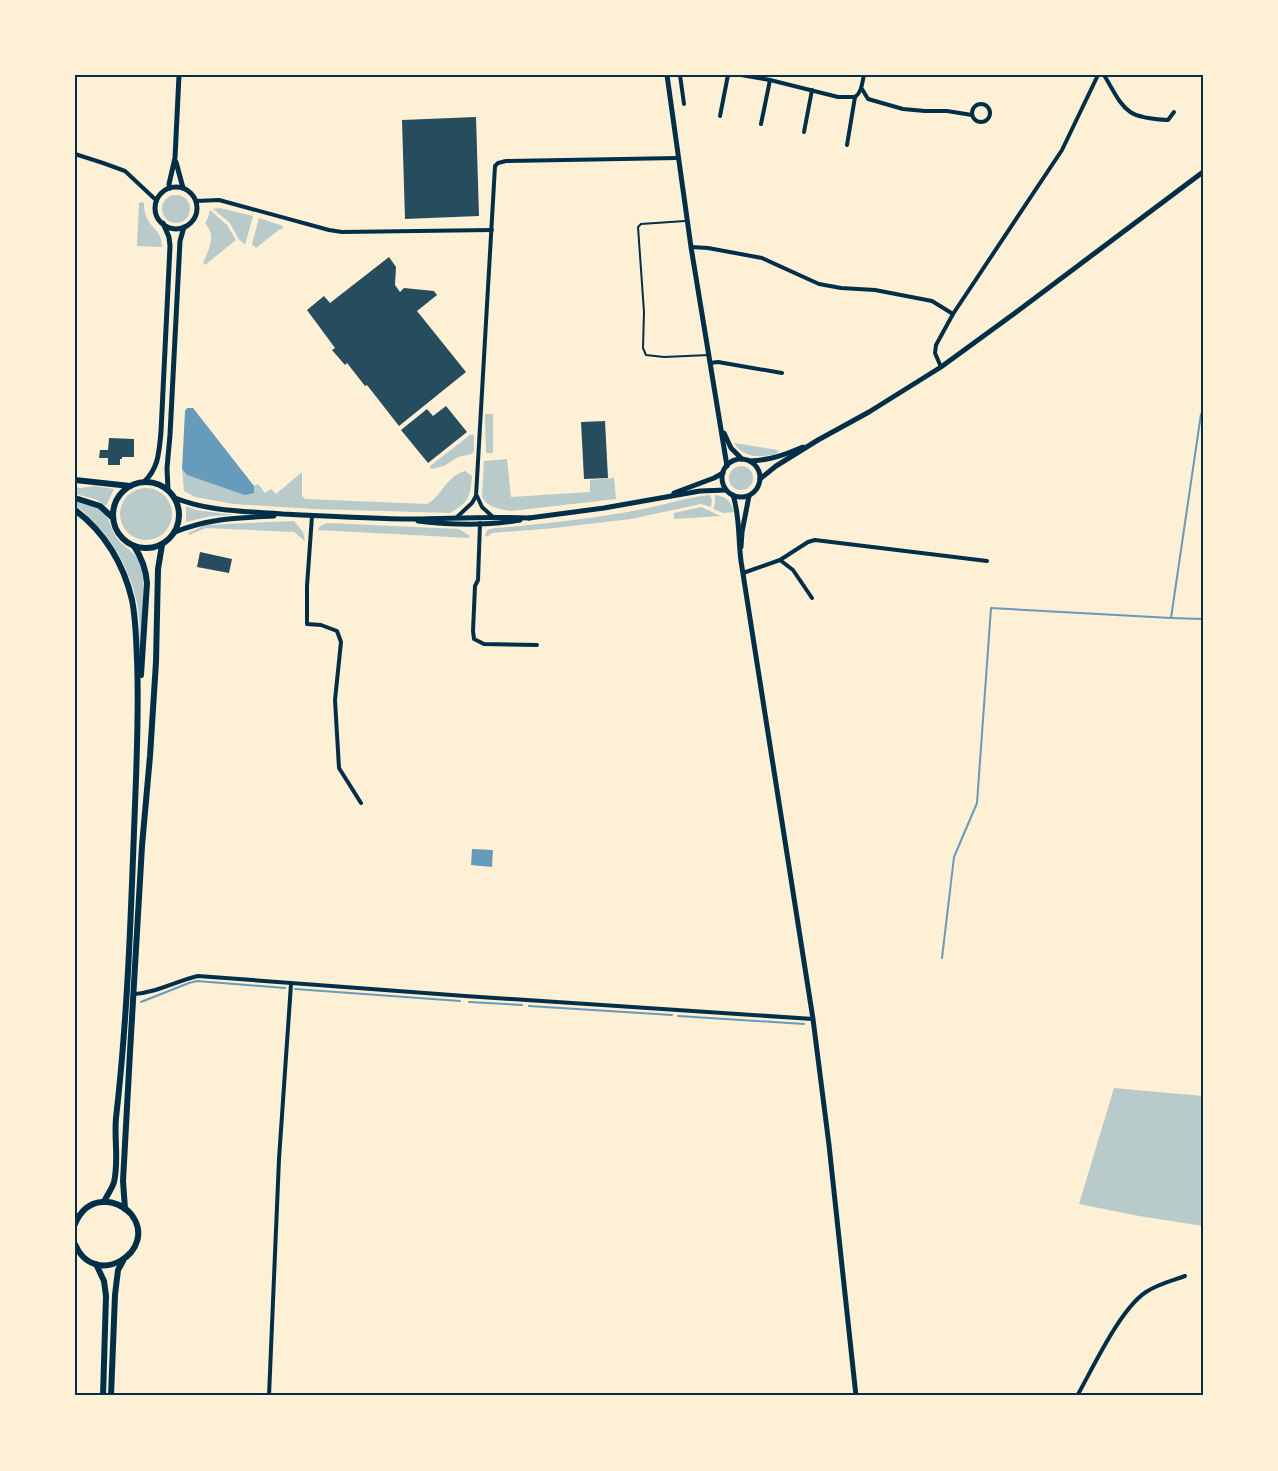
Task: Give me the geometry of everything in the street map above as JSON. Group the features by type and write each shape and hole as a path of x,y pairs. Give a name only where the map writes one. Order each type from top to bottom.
{"main road":[{"path":"170,188 175,158 179,75"},
{"path":"667,75 691,248 727,466"},
{"path":"175,158 183,188"},
{"path":"760,479 776,466 818,440 869,412 941,367 1203,172"},
{"path":"144,482 151,475 155,465 161,432 170,251 169,237 156,213 157,201 164,191 170,188 177,187 189,191 196,201 195,217 184,227 174,228 163,224"},
{"path":"168,490 167,468 180,241 184,227"},
{"path":"721,426 730,448 742,459"},
{"path":"750,461 757,467 760,483 749,496 733,495 726,490 723,473 734,461 779,457 818,440"},
{"path":"664,497 723,473"},
{"path":"76,481 130,486 144,482 168,490 175,498 180,515 175,532 162,545 145,548 134,546"},
{"path":"104,1202 114,1183 115,1173 115,1124 128,982 139,702 147,583 140,556 134,546 120,536 113,519 117,500 130,486"},
{"path":"404,519 443,524 503,523 700,491 726,490"},
{"path":"733,495 738,514 741,561 813,1019 856,1396"},
{"path":"741,561 742,532 749,496"},
{"path":"75,498 100,506 113,519"},
{"path":"175,498 211,508 312,515 404,519 530,518"},
{"path":"75,510 91,524 110,548 126,580 135,617 139,702"},
{"path":"175,532 197,523 215,520 298,514"},
{"path":"125,1209 123,1181 162,545"},
{"path":"75,1224 79,1215 87,1207 111,1202 125,1209 134,1219 137,1231 136,1245 118,1270 114,1295 111,1396"},
{"path":"75,1246 84,1258 96,1264 114,1265 123,1261"},
{"path":"96,1264 104,1281 106,1296 103,1396"}],"street":[{"path":"680,75 684,104"},
{"path":"720,116 728,75"},
{"path":"741,75 838,97 855,98"},
{"path":"847,145 855,98 859,94 864,75"},
{"path":"941,367 935,353 936,345 953,314 1062,150 1098,75"},
{"path":"1104,75 1124,108 1136,116 1168,120 1174,112"},
{"path":"761,124 770,81"},
{"path":"861,88 868,99 903,109 947,111 972,115 977,122 987,120 990,110 986,104 980,103 973,108 972,115"},
{"path":"804,132 812,90"},
{"path":"75,154 125,171 157,201"},
{"path":"457,517 476,496 495,166 498,163 514,160 678,158"},
{"path":"196,201 219,201 342,232 492,230"},
{"path":"691,248 717,249 762,258 819,284 875,290 932,301 953,314"},
{"path":"710,363 718,362 782,373"},
{"path":"476,496 482,507 493,517"},
{"path":"312,515 306,624 321,625 337,631 341,642 335,700 339,768 361,803"},
{"path":"480,523 474,639 484,644 537,645"},
{"path":"743,573 780,560 815,540 987,561"},
{"path":"780,560 793,570 812,598"},
{"path":"134,994 155,990 198,976 813,1019"},
{"path":"269,1396 279,1159 291,984"},
{"path":"1077,1396 1111,1334 1136,1299 1154,1287 1185,1276"}],"lane":[{"path":"687,221 638,227 644,312 643,348 646,355 664,357 709,355"}],"shaded area":[{"path":"176,195 186,199 190,209 186,219 176,223 166,219 162,209 166,199"},
{"path":"142,202 147,218 159,235 162,247 137,246 139,203"},
{"path":"220,208 253,216 245,245 238,238 230,223 213,209"},
{"path":"210,210 227,225 236,240 205,265 203,263 209,248 211,233 205,223"},
{"path":"259,218 283,226 282,230 280,229 256,248 252,244"},
{"path":"485,414 493,414 493,453 486,453"},
{"path":"470,435 474,435 472,454 458,457 444,466 431,469 430,466"},
{"path":"734,443 778,450 777,454 753,456 743,452"},
{"path":"507,459 511,497 590,492 590,480 614,478 616,499 511,511 495,507 488,504 482,497 484,461"},
{"path":"741,466 750,469 753,478 750,487 741,490 732,487 729,478 732,469"},
{"path":"182,469 187,475 254,493 254,486 258,484 265,493 271,489 276,494 302,472 302,496 305,499 427,504 453,477 465,471 472,476 465,502 450,513 234,504 195,497 184,491"},
{"path":"95,486 114,489 106,506 95,499 75,494 75,487"},
{"path":"141,488 151,488 161,492 168,499 172,514 168,529 161,536 151,540 141,540 131,536 124,529 120,519 120,509 124,499 131,492"},
{"path":"710,495 711,507 701,504 631,519 492,533 487,537 485,535 487,530 495,528 602,516"},
{"path":"715,495 727,500 734,512 723,513 713,509"},
{"path":"75,500 101,510 117,538 139,561 144,591 140,649 139,616 126,569 109,540 88,515 75,505"},
{"path":"186,506 196,510 234,515 211,516 186,522"},
{"path":"701,507 721,516 674,519 674,513"},
{"path":"294,521 303,532 305,541 294,532 206,528 189,535 188,533 206,525"},
{"path":"328,523 459,529 470,536 469,538 318,530 320,526"},
{"path":"1114,1088 1203,1096 1203,1226 1079,1204"}],"water":[{"path":"187,408 193,408 254,486 254,493 245,495 187,475 182,469"},
{"path":"472,849 493,850 492,867 471,865"}],"building":[{"path":"476,117 479,216 405,219 402,120"},
{"path":"389,257 396,267 395,285 400,292 404,288 434,291 437,295 417,311 466,372 399,426 367,385 365,386 347,363 345,365 332,350 335,348 307,310 324,296 330,303"},
{"path":"446,406 467,432 428,463 401,430 427,409 433,416"},
{"path":"605,421 608,478 584,479 581,422"},
{"path":"109,438 134,439 134,457 122,457 120,465 108,465 108,458 99,458 100,450 108,450"},
{"path":"200,552 232,559 229,573 197,567"}],"waterway":[{"path":"942,958 954,857 977,803 991,608 1171,618 1201,414 1203,415"},
{"path":"1171,618 1203,619"},
{"path":"141,1002 197,981 285,988"},
{"path":"295,989 460,1001"},
{"path":"469,1002 522,1005"},
{"path":"529,1006 672,1015"},
{"path":"678,1016 804,1024"}]}
